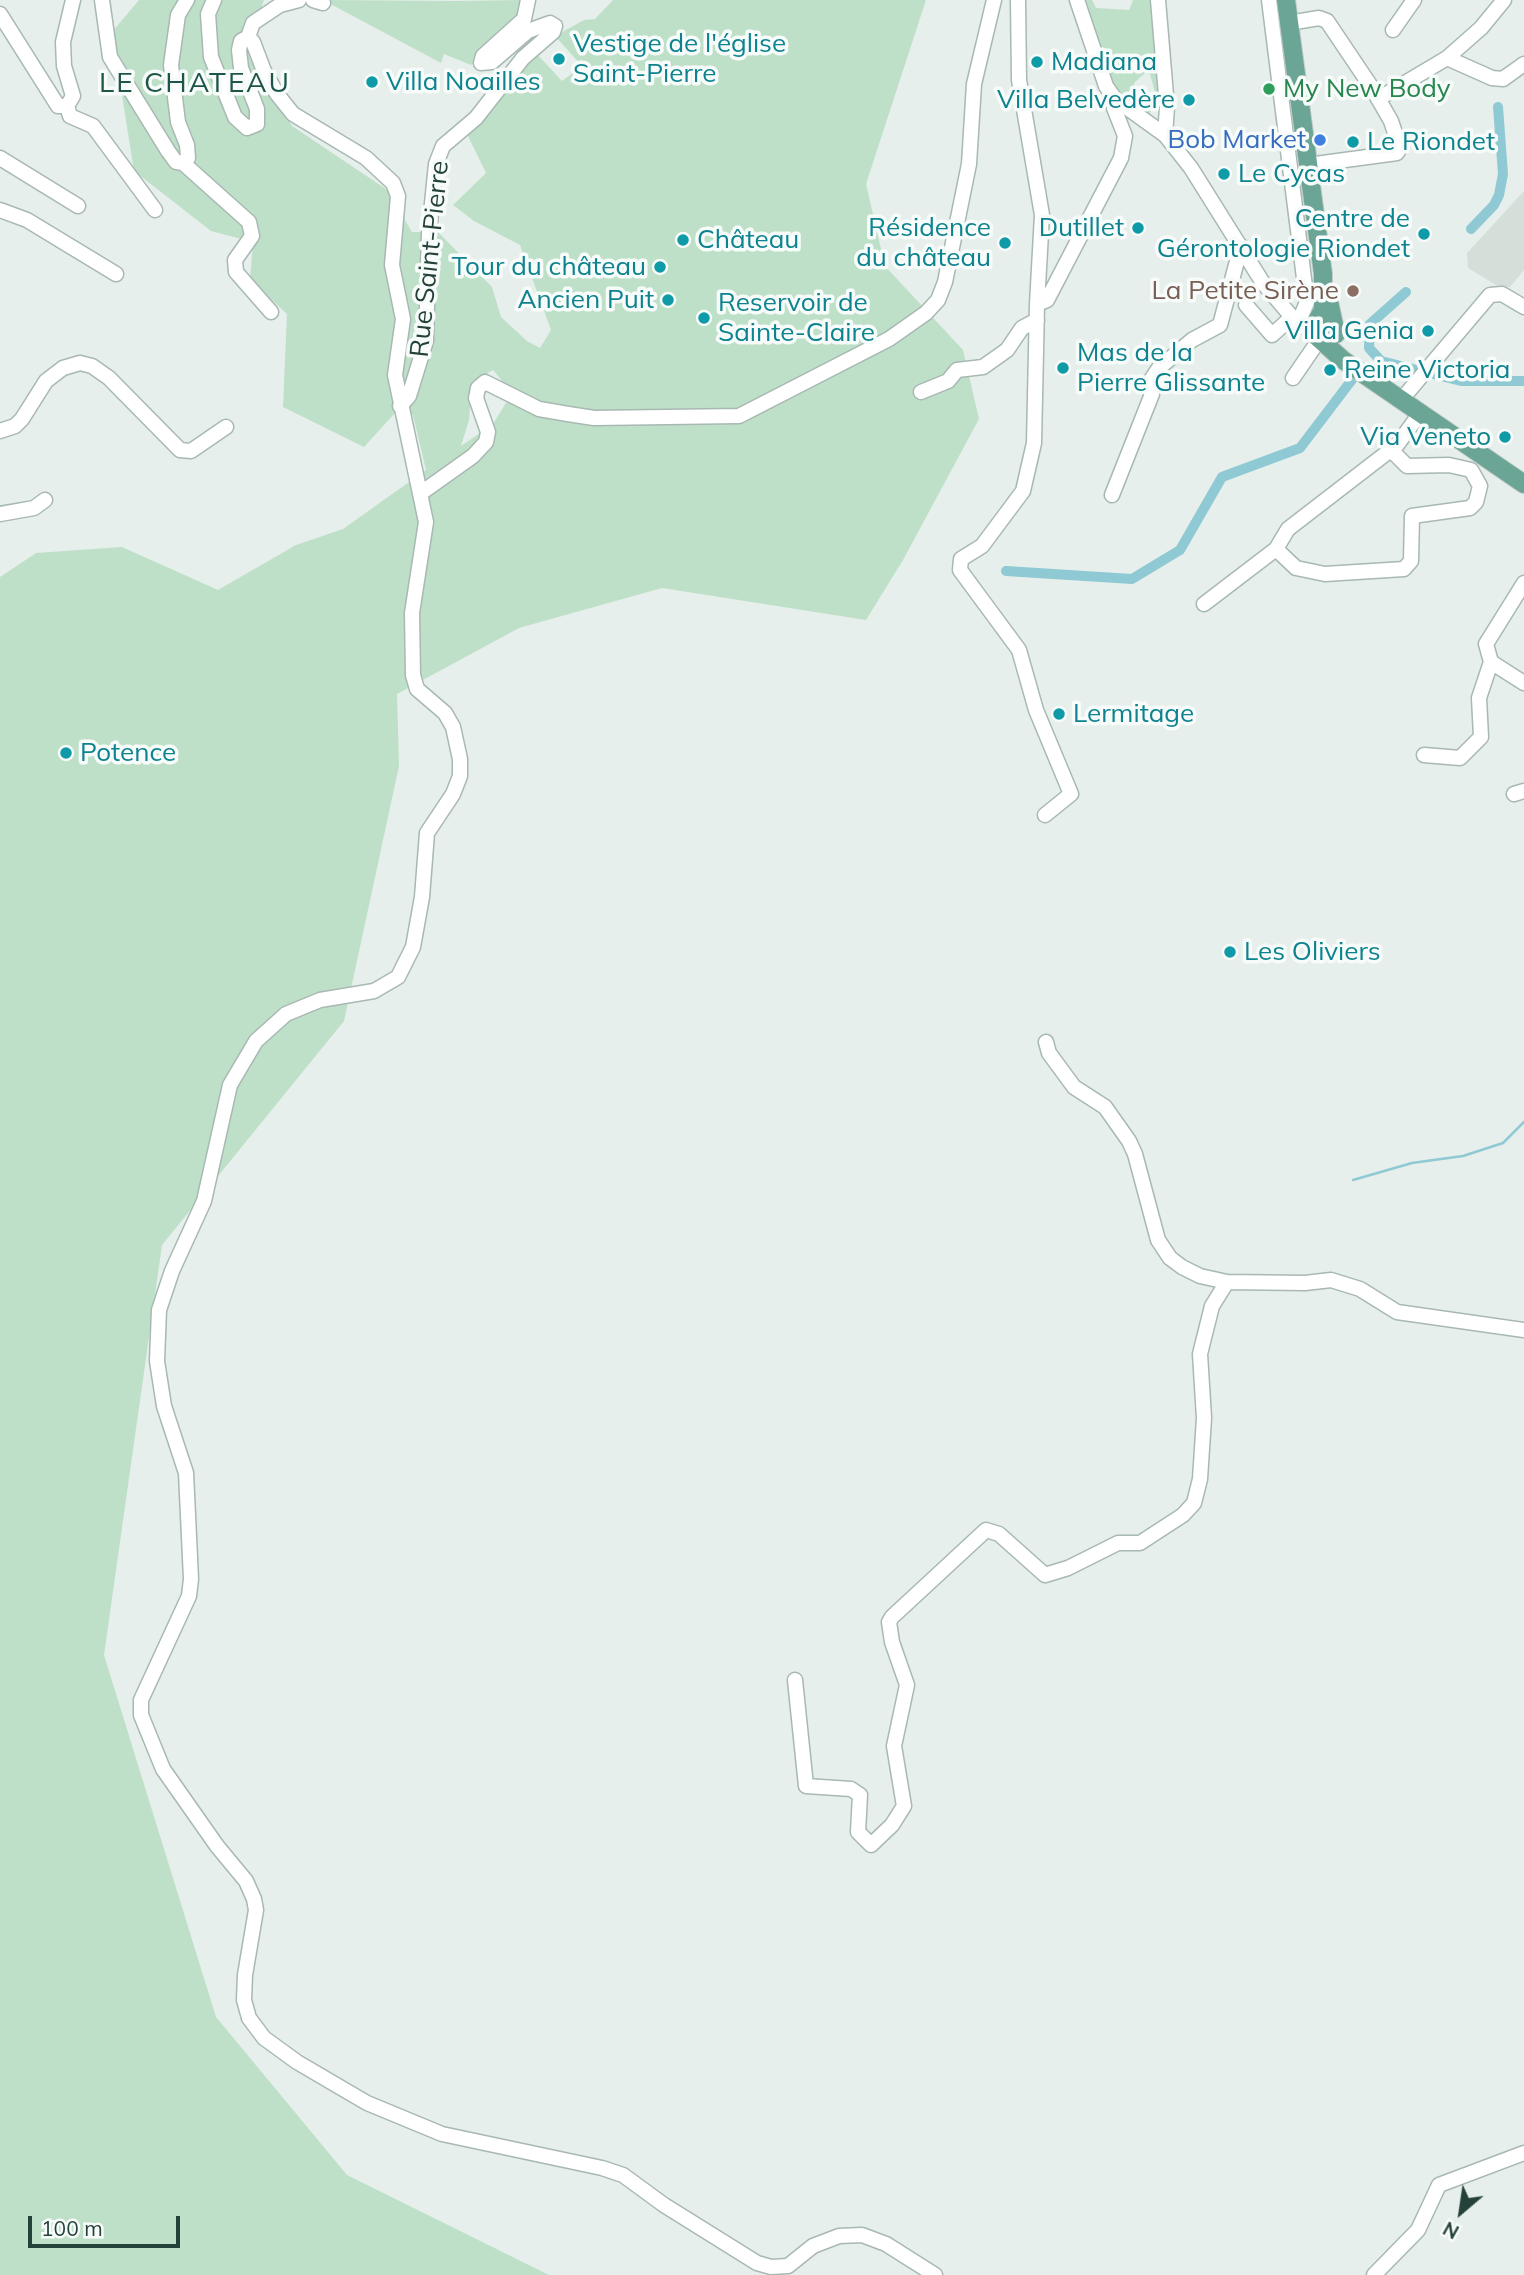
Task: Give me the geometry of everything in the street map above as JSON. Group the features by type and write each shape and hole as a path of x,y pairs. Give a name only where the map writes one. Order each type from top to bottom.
{"main road":[{"path":"1286,0 1323,274 1324,303 1315,328 1343,360 1524,484"}],"street":[{"path":"73,0 64,42 64,66 73,96 67,106 70,117 93,126 155,209"},
{"path":"102,0 110,57 168,151 176,162 183,163 249,222 252,236 235,260 236,272 271,312"},
{"path":"183,163 188,158 187,145 178,122 171,65 178,15 187,0"},
{"path":"214,0 208,14 211,57 235,117 247,128 257,124 257,109 242,68 239,50 241,41 248,37 253,23 279,5 299,0"},
{"name":"Rue Saint-Pierre","path":"400,406 409,396 426,341 429,233 436,164 443,146 476,118 523,58 553,32 555,26 550,23 528,30 492,62 481,63 483,55 524,19 528,0"},
{"path":"421,494 472,456 486,442 488,432 476,398 478,388 485,382 539,409 594,418 739,416 889,339 926,313 938,300 945,282 969,164 974,84 994,0"},
{"path":"1018,0 1019,80 1042,215 1034,443 1023,491 982,546 961,559 960,570 1020,650 1036,709 1072,794 1045,815"},
{"path":"1077,0 1106,86 1115,99 1165,135 1191,168 1263,283 1315,328"},
{"path":"1158,0 1167,107 1165,135"},
{"path":"1269,0 1307,302 1315,328 1293,378"},
{"path":"1393,30 1414,0"},
{"path":"1378,99 1447,58 1481,28 1504,0"},
{"path":"0,14 58,106 67,106"},
{"path":"1289,23 1319,18 1327,21 1391,121 1400,148 1397,153 1308,165"},
{"path":"248,37 254,42 264,71 277,94 293,114 366,158 393,183 398,196 392,265 403,319 395,375 421,494 426,532 415,578 412,612 413,675 417,689 445,713 453,727 460,759 460,776 453,793 427,833 422,897 413,947 398,977 374,990 320,1000 286,1014 256,1041 230,1085 204,1201 159,1310 158,1361 164,1406 186,1473 186,1522 191,1579 189,1596 141,1700 141,1715 163,1769 217,1846 246,1881 256,1910 245,1975 244,2000 249,2018 264,2038 297,2062 367,2103 442,2134 623,2175 664,2205 757,2263 771,2267 788,2266 813,2246 839,2236 862,2235 886,2244 935,2275"},
{"path":"1447,58 1492,78 1509,77 1524,64"},
{"path":"1037,304 1048,300 1071,249 1121,158 1125,135 1114,108 1115,99"},
{"path":"0,158 78,206"},
{"path":"0,210 27,220 116,274"},
{"path":"1112,495 1152,394 1147,386 1159,369 1192,340 1220,325 1241,246"},
{"path":"1402,399 1482,304 1497,293 1524,307"},
{"path":"1246,305 1272,335 1315,328"},
{"path":"921,392 948,380 957,370 983,367 1007,350 1022,328 1037,320"},
{"path":"0,431 15,426 22,419 46,381 71,366 86,363 109,378 180,450 191,451 226,427"},
{"path":"1205,604 1276,549 1288,529 1391,450 1421,412"},
{"path":"1276,549 1296,568 1325,574 1404,569 1411,561 1412,516 1469,509 1476,502 1480,486 1471,470 1449,465 1406,466 1391,450"},
{"path":"0,514 34,508 45,500"},
{"path":"1424,755 1460,758 1481,737 1479,698 1491,662 1486,645 1524,583"},
{"path":"1491,662 1524,683"},
{"path":"1046,1042 1049,1053 1074,1087 1105,1107 1129,1141 1135,1154 1151,1223 1170,1258 1200,1276 1227,1282 1305,1283 1331,1280 1360,1289 1396,1312 1524,1330"},
{"path":"795,1679 806,1786 850,1789 860,1795 858,1832 871,1845 892,1825 904,1806 894,1746 907,1685 892,1642 889,1622 892,1616 986,1530 1004,1538 1045,1574 1068,1568 1118,1543 1140,1543 1183,1515 1194,1503 1200,1479 1204,1418 1200,1354 1212,1306 1227,1282"},
{"path":"1374,2275 1418,2230 1439,2185 1524,2153"}],"shaded area":[{"path":"1524,191 1524,270 1510,287 1499,287 1468,268 1467,253"}],"green space":[{"path":"139,0 264,0 248,47 292,126 386,189 412,232 438,232 492,287 501,317 527,341 540,348 551,330 520,245 474,221 453,205 486,173 466,132 536,53 562,81 582,66 555,36 584,20 595,19 613,0 926,0 866,184 885,266 963,350 979,419 903,560 866,620 662,588 519,628 397,694 399,766 344,1021 162,1245 104,1655 216,2017 347,2175 549,2275 0,2275 0,577 36,553 122,547 218,590 296,545 343,529 426,470 413,415 395,413 364,447 283,407 287,314 250,280 253,242 211,231 134,171 112,32","holes":["493,370 512,393 493,424 461,446 469,420 472,382"]},
{"path":"323,0 523,0 522,18 498,37 471,65 444,54 441,63"},
{"path":"1084,0 1092,0 1096,8 1129,10 1133,0 1151,0 1160,111 1150,74 1145,73 1134,83 1137,97 1151,108 1150,114 1118,94 1112,86"}],"waterway":[{"path":"1471,229 1494,205 1499,195 1503,174 1498,107"},
{"path":"1406,292 1370,324 1369,348 1381,361 1461,381 1524,381"},
{"path":"1006,571 1132,579 1180,550 1222,477 1300,448 1354,377"},
{"path":"1353,1180 1412,1163 1463,1156 1503,1143 1524,1122"}],"place":[{"name":"Vestige de l'église Saint-Pierre","path":"559,59"},
{"name":"Madiana","path":"1037,62"},
{"name":"Villa Noailles","path":"372,82"},
{"name":"My New Body","path":"1269,89"},
{"name":"Villa Belvedère","path":"1189,100"},
{"name":"Bob Market","path":"1320,140"},
{"name":"Le Riondet","path":"1353,142"},
{"name":"Le Cycas","path":"1224,174"},
{"name":"Dutillet","path":"1138,228"},
{"name":"Centre de Gérontologie Riondet","path":"1424,234"},
{"name":"Château","path":"683,240"},
{"name":"Résidence du château","path":"1005,243"},
{"name":"Tour du château","path":"660,267"},
{"name":"La Petite Sirène","path":"1353,291"},
{"name":"Ancien Puit","path":"668,300"},
{"name":"Reservoir de Sainte-Claire","path":"704,318"},
{"name":"Villa Genia","path":"1428,331"},
{"name":"Mas de la Pierre Glissante","path":"1063,368"},
{"name":"Reine Victoria","path":"1330,370"},
{"name":"Via Veneto","path":"1505,437"},
{"name":"Lermitage","path":"1059,714"},
{"name":"Potence","path":"66,753"},
{"name":"Les Oliviers","path":"1230,952"}],"district":[{"name":"LE CHATEAU","path":"195,84"}]}
